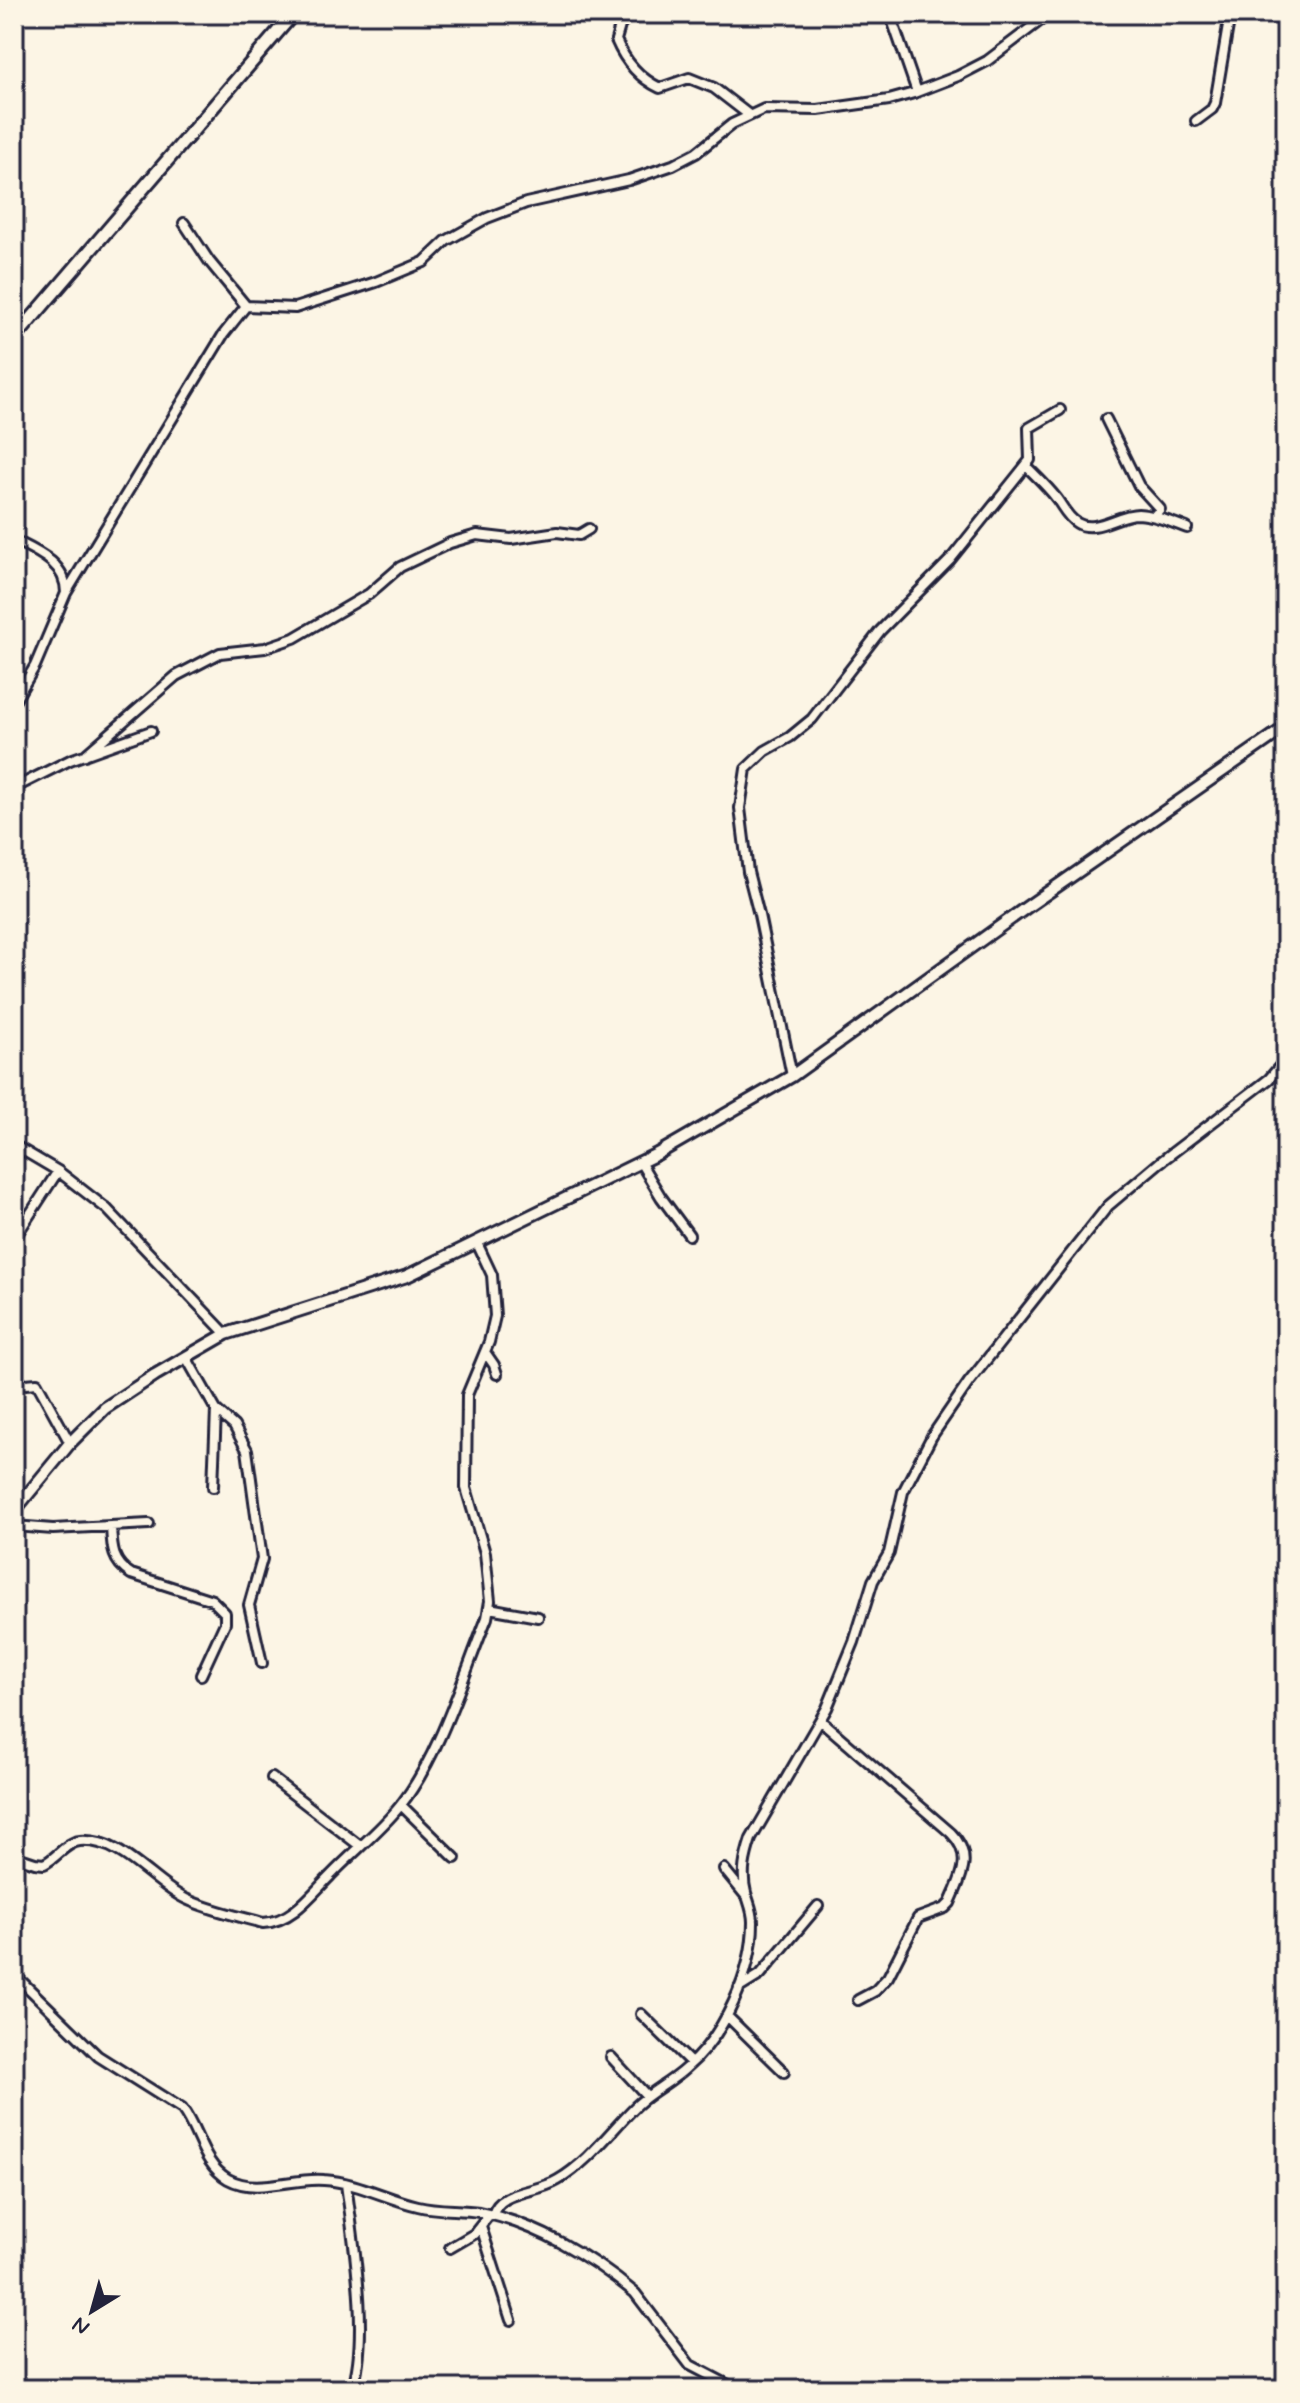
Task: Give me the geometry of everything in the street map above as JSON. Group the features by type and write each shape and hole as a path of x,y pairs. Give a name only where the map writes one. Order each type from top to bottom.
{"main road":[{"path":"14,339 293,14"}],"street":[{"path":"630,14 620,26 616,40 629,65 651,84 660,88 689,78 714,88 749,115"},
{"path":"890,14 917,92"},
{"path":"184,223 209,261 246,306 295,308 387,278 424,262 446,241 487,218 526,203 629,180 673,165 696,153 732,124 764,109 818,110 889,100 917,92 987,61 1049,14"},
{"path":"1196,121 1215,103 1230,14"},
{"path":"14,702 35,666 68,586 223,335 246,306"},
{"path":"792,1076 748,872 740,808 746,769 765,751 790,737 812,719 880,631 950,560 1026,466 1032,451 1029,428 1060,410"},
{"path":"1106,419 1139,486 1160,509 1154,516"},
{"path":"1026,466 1080,525 1095,525 1123,516 1154,516 1187,528"},
{"path":"85,755 176,676 220,653 265,648 294,638 369,594 400,567 450,543 477,535 511,539 557,532 579,535 589,529"},
{"path":"14,540 49,559 68,586"},
{"path":"14,1511 70,1443 105,1408 186,1357 226,1334 407,1276 640,1162 792,1076 1286,727"},
{"path":"14,788 85,755 151,731"},
{"path":"450,2248 481,2227 501,2200 542,2188 572,2171 647,2096 691,2063 727,2016 739,1988 752,1933 753,1921 743,1876 751,1839 820,1720 844,1669 873,1581 889,1553 903,1492 932,1436 969,1382 1119,1195 1269,1079 1286,1059"},
{"path":"14,1145 58,1171 124,1225 226,1334"},
{"path":"640,1162 689,1235"},
{"path":"14,1239 58,1171"},
{"path":"14,1856 44,1864 78,1840 97,1843 125,1856 168,1890 189,1901 263,1923 274,1923 305,1901 401,1805 433,1749 489,1608 485,1553 466,1488 467,1395 485,1352 495,1316 492,1275 477,1243"},
{"path":"485,1352 497,1374"},
{"path":"186,1357 216,1410 241,1435 251,1467 262,1559 249,1605 262,1663"},
{"path":"14,1385 37,1383 70,1443"},
{"path":"213,1487 216,1410"},
{"path":"14,1526 53,1529 149,1524"},
{"path":"111,1526 112,1551 121,1568 212,1600 225,1613 225,1623 201,1675"},
{"path":"489,1608 538,1617"},
{"path":"820,1720 951,1833 965,1851 965,1860 950,1903 945,1908 918,1918 888,1977 875,1991 858,2000"},
{"path":"272,1778 360,1846"},
{"path":"401,1805 455,1858"},
{"path":"724,1869 749,1901"},
{"path":"739,1988 760,1975 818,1906"},
{"path":"14,1974 98,2056 182,2109 191,2120 215,2170 227,2179 249,2186 323,2179 421,2207 491,2215 544,2236 616,2278 635,2293 690,2365 736,2389"},
{"path":"641,2014 691,2063"},
{"path":"727,2016 784,2072"},
{"path":"611,2057 647,2096"},
{"path":"346,2184 358,2288 359,2351 352,2389"},
{"path":"481,2227 511,2320"}]}
